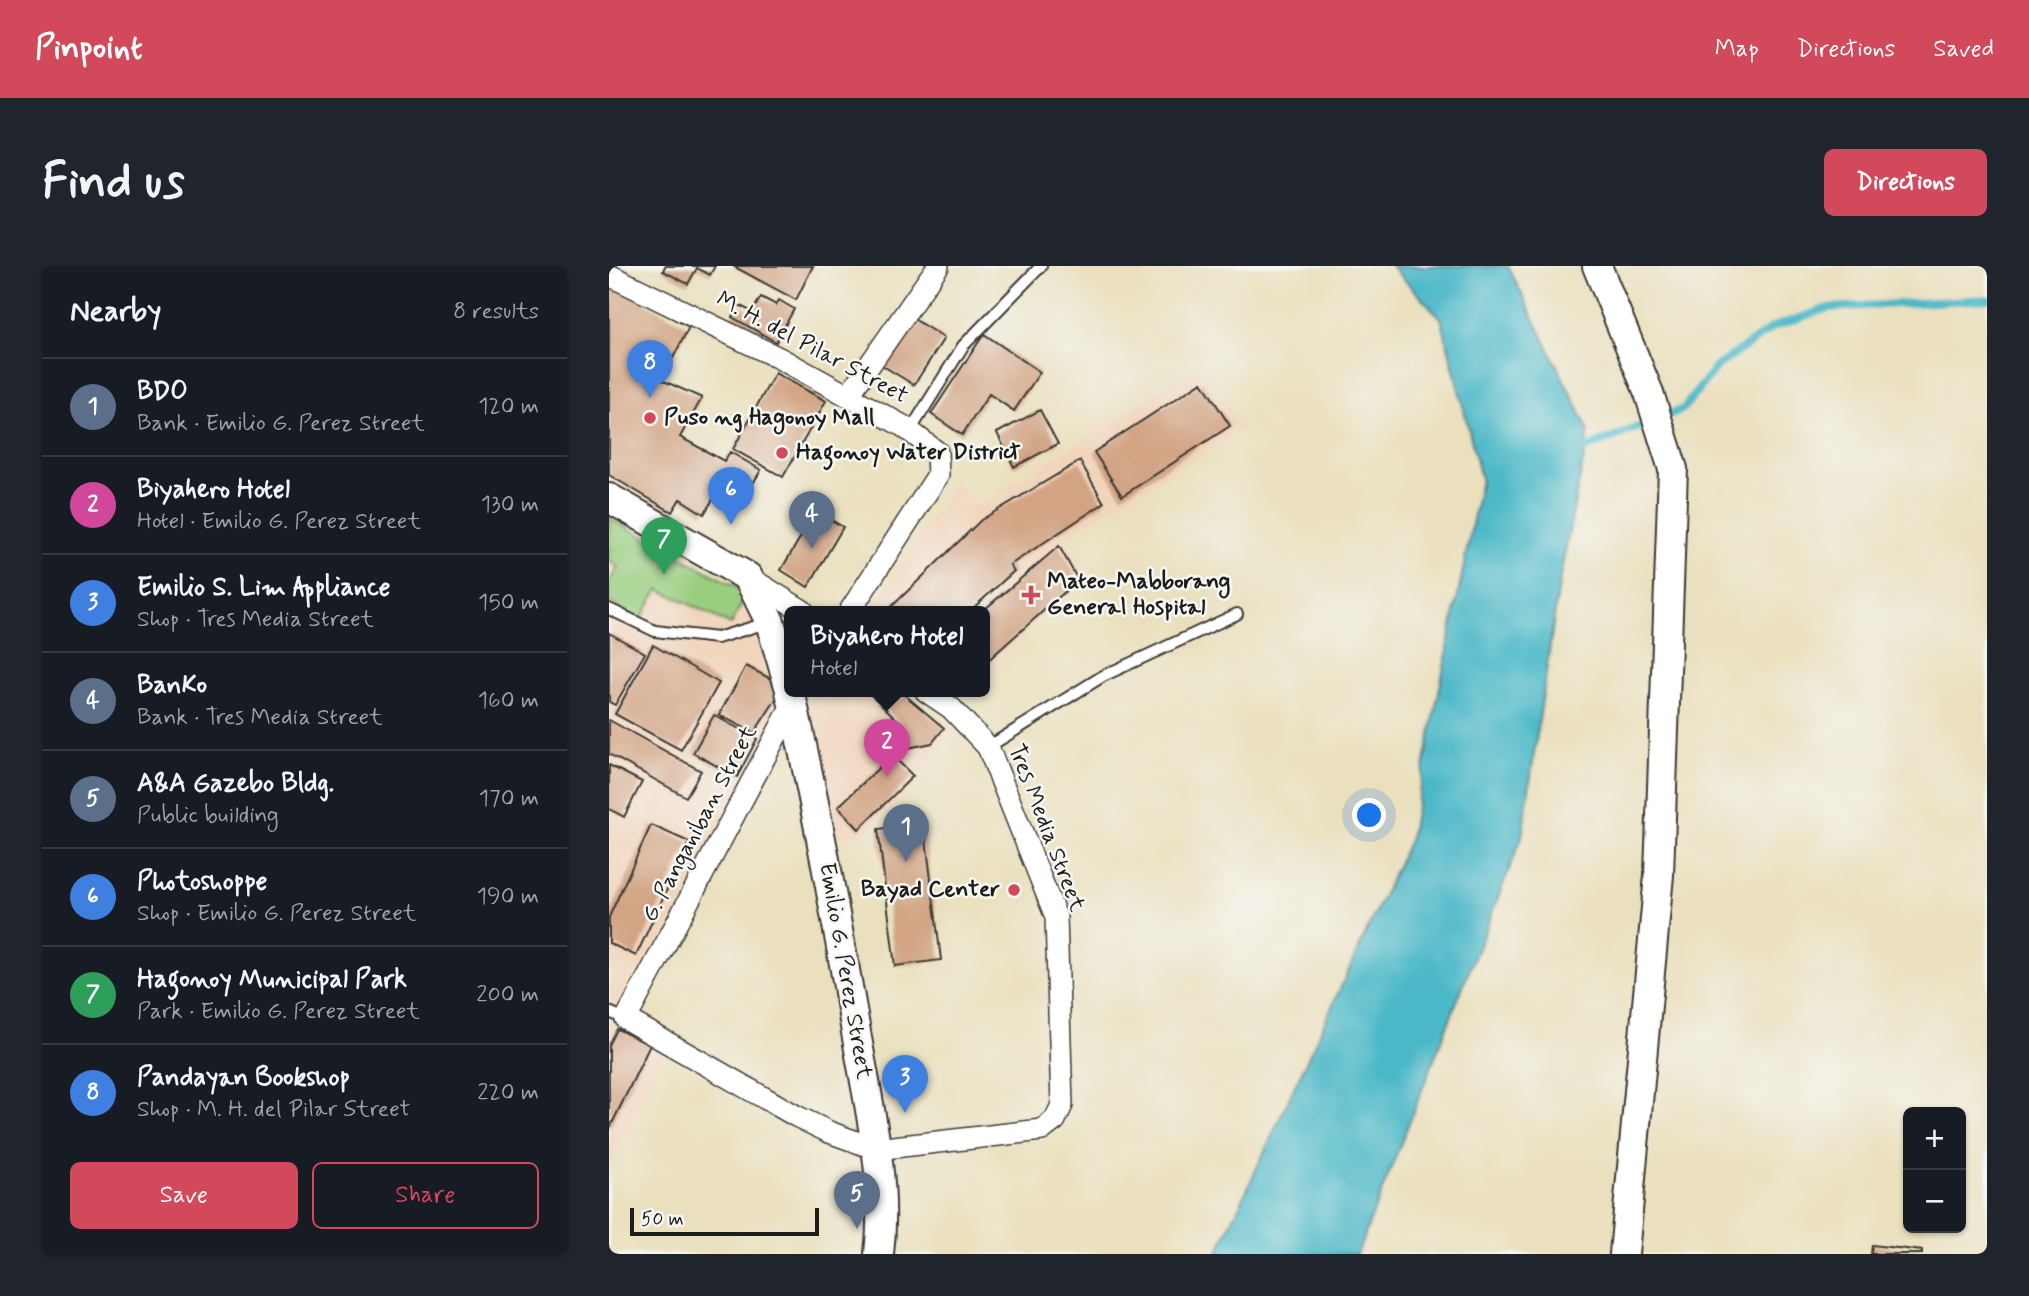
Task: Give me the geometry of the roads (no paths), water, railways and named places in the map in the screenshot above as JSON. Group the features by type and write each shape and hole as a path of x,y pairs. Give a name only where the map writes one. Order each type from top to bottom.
{"main road":[{"path":"1597,266 1649,393 1673,469 1659,875 1624,1254"},
{"path":"609,498 748,577"},
{"name":"Emilio G. Perez Street","path":"748,577 769,622 784,666"},
{"name":"Emilio G. Perez Street","path":"794,697 817,812 876,1149 881,1207 879,1254"}],"street":[{"path":"848,396 938,266"},
{"name":"M. H. del Pilar Street","path":"609,275 722,328 910,431 937,452 940,463 938,475 931,488 853,606"},
{"path":"748,577 795,606"},
{"name":"G. Panganiban Street","path":"617,1015 791,697"},
{"name":"Tres Media Street","path":"876,1149 1042,1130 1055,1120 1062,1105 1056,917 988,747 951,708 935,697"},
{"path":"617,1015 796,1116 876,1149"}],"lane":[{"path":"910,431 963,346 1041,266"},
{"path":"609,609 655,631 717,638 769,622"},
{"path":"988,747 1103,676 1237,614"}],"water":[{"path":"1391,266 1508,266 1589,431 1560,577 1522,837 1357,1254 1217,1254 1410,838 1481,479 1441,318"}],"waterway":[{"path":"1577,452 1683,409 1716,367 1773,327 1828,308 1987,299"}],"place":[{"name":"Pandayan Bookshop","path":"650,398"},
{"name":"Puso ng Hagonoy Mall","path":"650,418"},
{"name":"Hagonoy Water District","path":"782,453"},
{"name":"Photoshoppe","path":"731,525"},
{"name":"BanKo","path":"812,549"},
{"name":"Hagonoy Municipal Park","path":"664,575"},
{"name":"Mateo-Mabborang General Hospital","path":"1031,595"},
{"name":"Biyahero Hotel","path":"887,777"},
{"name":"BDO","path":"906,862"},
{"name":"Bayad Center","path":"1014,890"},
{"name":"Emilio S. Lim Appliance","path":"905,1113"},
{"name":"A&A Gazebo Bldg.","path":"857,1229"}]}
